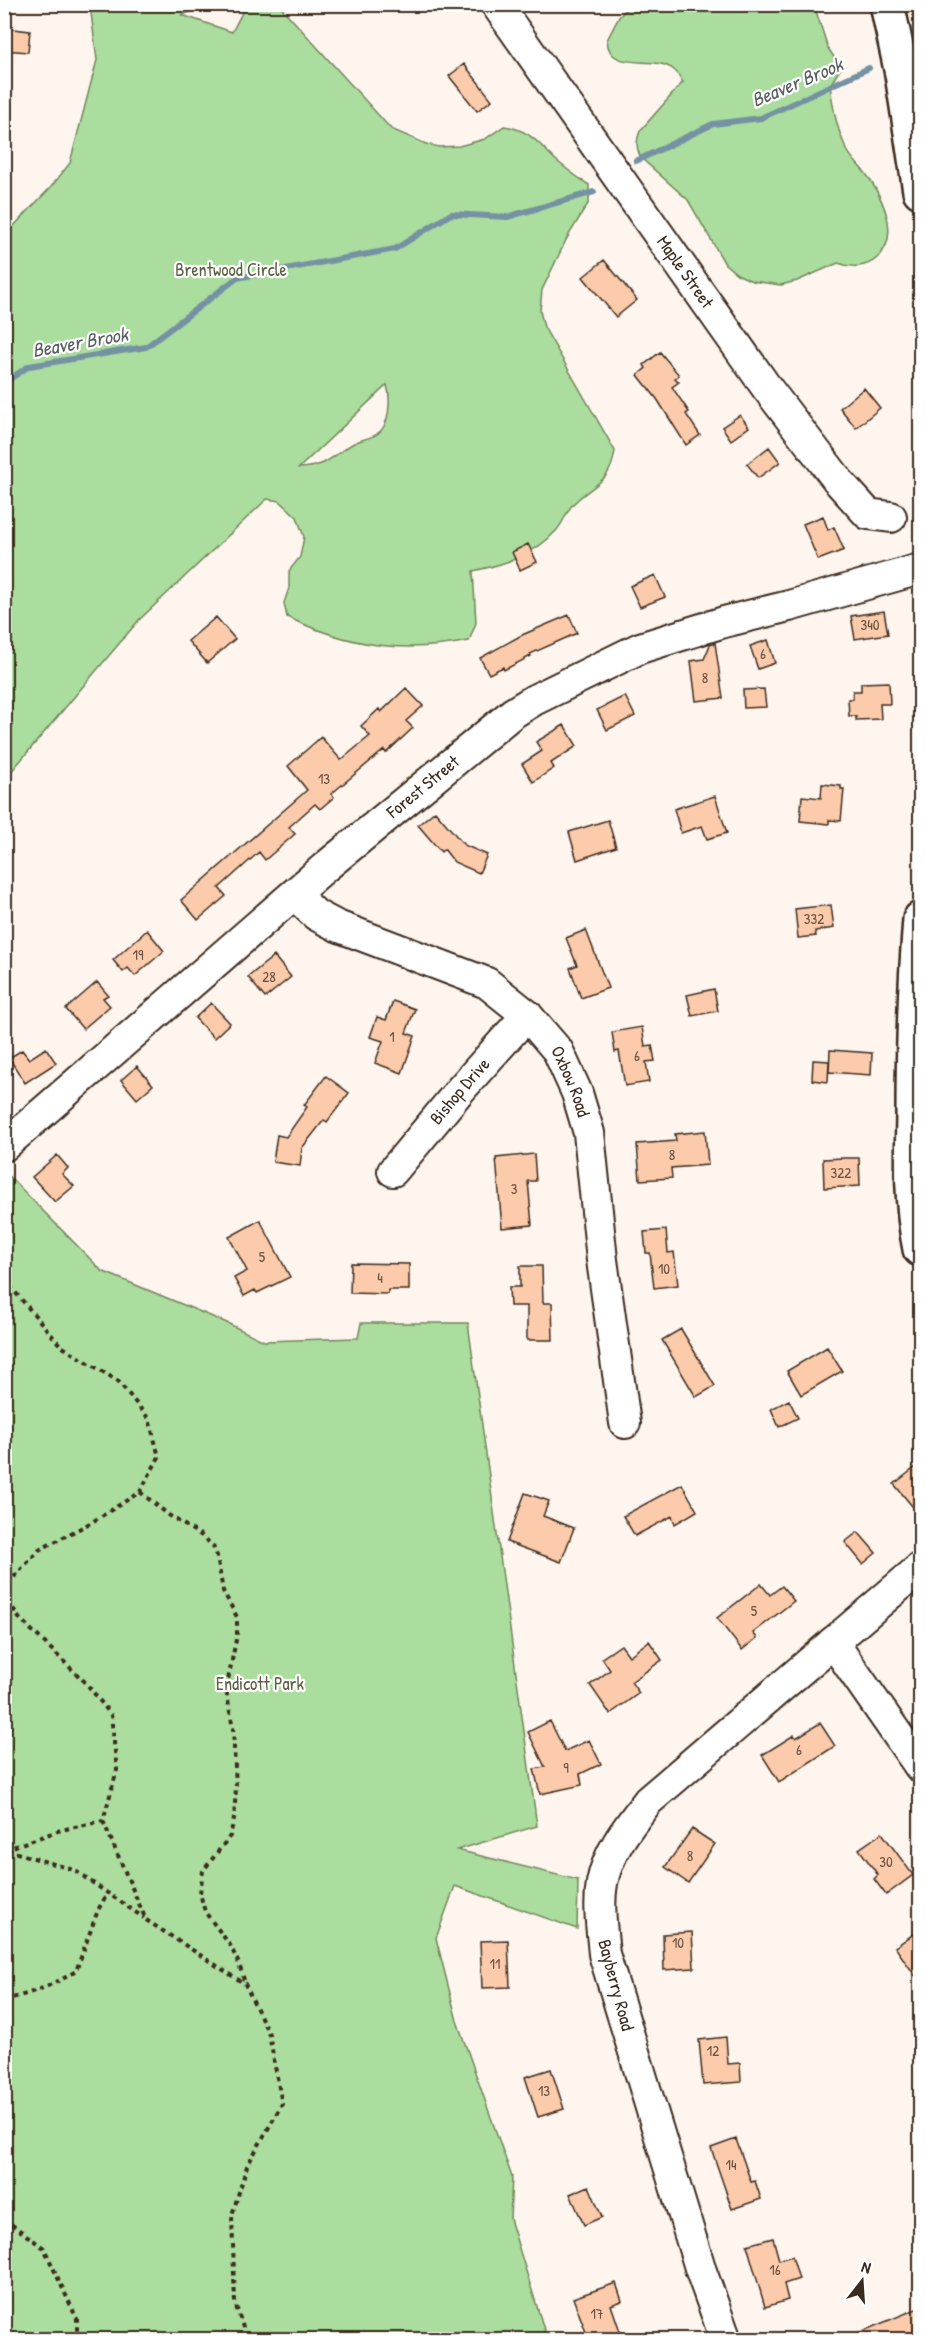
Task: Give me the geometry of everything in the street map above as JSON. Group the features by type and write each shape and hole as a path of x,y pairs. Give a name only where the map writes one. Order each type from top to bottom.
{"main road":[{"path":"887,4 902,74 921,191"},
{"path":"921,919 913,1032 912,1162 916,1231 921,1249"}],"street":[{"name":"Maple Street","path":"496,4 767,388 840,483 868,514 891,517"},
{"name":"Forest Street","path":"4,1146 295,895 513,713 534,700 640,648 723,622 921,569"},
{"name":"Oxbow Road","path":"295,895 316,915 337,926 487,983 527,1015 558,1051 577,1093 589,1133 602,1260 625,1423"},
{"name":"Bishop Drive","path":"393,1171 461,1089 527,1015"},
{"name":"Bayberry Road","path":"726,2340 701,2271 604,1954 601,1915 602,1883 611,1856 623,1834 648,1801 921,1568"},
{"path":"833,1642 921,1767"}],"path":[{"path":"4,1279 61,1346 118,1381 149,1419 159,1457 140,1492 92,1522 39,1550 4,1588"},
{"path":"140,1492 213,1546 223,1591 237,1617 237,1635 226,1690 233,1728 236,1787 234,1819 230,1836 203,1871 200,1893 205,1912 230,1945 245,1984 269,2034 282,2104 247,2166 232,2215 235,2303 248,2340"},
{"path":"4,1593 19,1618 86,1683 111,1715 117,1770 103,1821 146,1920"},
{"path":"6,1850 61,1830 103,1821"},
{"path":"6,1850 67,1867 245,1984"},
{"path":"4,2000 23,1996 57,1983 76,1971 98,1910 108,1892"},
{"path":"4,2219 44,2248 77,2319 77,2340"}],"green space":[{"name":"Brentwood Circle","path":"90,5 210,5 182,15 232,32 246,5 279,5 391,129 439,147 459,146 485,139 504,126 522,131 534,139 558,162 589,185 589,202 567,238 542,290 540,311 544,327 615,451 613,462 605,477 573,504 558,528 547,540 518,558 473,571 476,623 469,641 444,645 398,647 376,645 332,635 287,617 284,603 289,588 289,571 300,557 304,537 297,517 280,501 267,499 139,620 5,779 5,235 51,187 70,163 97,60","holes":["387,385 387,419 377,434 354,443 324,463 299,468"]},
{"path":"630,5 814,5 828,48 841,68 830,85 840,132 849,153 876,190 888,220 888,240 884,250 877,258 868,264 858,266 838,263 797,281 781,285 752,281 737,274 725,264 688,200 639,154 637,144 640,131 683,82 675,71 666,65 624,60 616,57 610,51 607,40 619,17"},
{"name":"Endicott Park","path":"5,1172 102,1271 227,1323 264,1341 358,1338 361,1323 468,1323 537,1826 457,1850 578,1880 577,1929 455,1886 436,1938 457,2021 512,2177 510,2219 547,2339 5,2339"}],"building":[{"path":"4,28 30,31 28,52 4,50"},
{"path":"464,64 492,100 477,111 449,76"},
{"path":"604,260 637,300 616,317 583,277"},
{"path":"660,352 679,375 675,378 679,382 672,387 689,412 686,414 700,435 686,445 657,399 638,375 646,368 644,365"},
{"path":"864,388 880,408 856,428 840,408"},
{"path":"740,415 749,427 731,440 722,427"},
{"path":"769,447 780,462 758,478 747,464"},
{"path":"823,516 828,530 834,527 844,550 818,560 803,524"},
{"path":"528,544 537,562 520,570 512,552"},
{"path":"655,575 665,597 640,607 630,586"},
{"path":"884,611 888,634 855,639 851,616"},
{"path":"569,615 577,633 530,654 531,656 504,670 503,667 489,674 480,658 522,635"},
{"path":"216,617 235,639 207,663 188,641"},
{"path":"768,640 775,663 758,669 750,646"},
{"path":"715,643 723,698 696,701 691,661 704,659 710,645"},
{"path":"889,682 890,704 880,704 881,719 856,720 856,716 849,716 848,699 853,699 853,691 861,691 861,683"},
{"path":"406,688 423,706 406,721 413,728 386,753 384,750 331,794 334,797 320,809 315,804 289,827 295,834 265,860 259,852 219,888 226,896 198,920 181,900 307,790 288,766 321,737 341,760 370,736 361,726 379,709 381,712"},
{"path":"764,689 766,707 744,708 743,690"},
{"path":"625,696 635,716 607,730 597,710"},
{"path":"564,725 577,746 551,763 554,768 533,782 522,764 542,751 536,742"},
{"path":"822,784 841,786 841,789 844,789 841,821 829,820 829,824 800,821 802,796 821,798"},
{"path":"715,796 727,833 707,839 702,826 681,833 674,809"},
{"path":"435,811 464,845 487,855 479,873 454,862 444,849 441,852 418,825"},
{"path":"608,820 616,847 577,860 569,832"},
{"path":"831,905 834,928 815,931 816,936 798,938 795,909"},
{"path":"147,930 164,951 135,976 128,968 123,972 113,960"},
{"path":"586,930 608,988 581,998 570,968 577,965 566,938"},
{"path":"274,956 291,977 265,998 248,977"},
{"path":"97,982 108,995 103,998 110,1006 83,1029 66,1009"},
{"path":"714,989 718,1011 692,1016 687,995"},
{"path":"393,1001 415,1009 406,1033 415,1036 402,1073 375,1063 383,1041 370,1037 377,1017 386,1020"},
{"path":"211,1003 230,1023 214,1038 195,1018"},
{"path":"642,1027 645,1046 652,1045 655,1061 646,1062 649,1082 625,1086 619,1051 615,1052 612,1032"},
{"path":"46,1048 56,1063 25,1083 9,1058 22,1050 29,1059"},
{"path":"830,1050 872,1053 871,1075 829,1072"},
{"path":"813,1060 829,1061 828,1082 812,1080"},
{"path":"137,1066 153,1085 137,1099 121,1080"},
{"path":"326,1076 349,1093 327,1122 324,1120 302,1148 300,1166 273,1162 277,1135 286,1137 307,1107 304,1105"},
{"path":"705,1131 708,1165 671,1168 672,1178 640,1180 637,1144 676,1141 675,1134"},
{"path":"534,1154 536,1181 528,1181 532,1225 502,1228 496,1158"},
{"path":"57,1155 68,1168 62,1174 74,1186 55,1202 32,1177"},
{"path":"859,1158 860,1186 824,1188 823,1159"},
{"path":"260,1220 290,1277 257,1293 255,1290 244,1296 234,1278 247,1271 229,1237"},
{"path":"666,1230 668,1253 674,1252 678,1285 654,1288 650,1253 646,1253 644,1232"},
{"path":"351,1263 409,1264 409,1290 388,1290 388,1294 350,1293"},
{"path":"520,1266 542,1266 543,1303 552,1303 553,1340 527,1340 527,1306 510,1306 509,1287 520,1287"},
{"path":"681,1329 715,1386 696,1397 662,1340"},
{"path":"827,1347 842,1371 801,1395 787,1371"},
{"path":"789,1400 798,1418 779,1427 771,1409"},
{"path":"921,1463 921,1517 894,1484"},
{"path":"682,1484 697,1511 675,1524 672,1516 635,1536 623,1516"},
{"path":"525,1493 549,1501 543,1516 574,1528 561,1562 507,1542"},
{"path":"858,1532 876,1553 863,1564 845,1542"},
{"path":"761,1584 770,1595 782,1586 794,1601 753,1633 757,1638 742,1650 717,1618"},
{"path":"649,1641 662,1660 631,1682 639,1693 610,1714 590,1685 610,1670 602,1658 621,1645 629,1656"},
{"path":"550,1721 565,1751 589,1740 601,1764 580,1774 582,1785 540,1794 534,1769 545,1767 528,1732"},
{"path":"820,1723 835,1746 779,1782 762,1755 794,1735 796,1738"},
{"path":"692,1829 715,1844 688,1883 665,1867"},
{"path":"882,1833 913,1875 886,1895 874,1879 878,1875 859,1849"},
{"path":"921,1929 921,1984 895,1947"},
{"path":"692,1932 694,1968 664,1970 663,1934"},
{"path":"508,1940 510,1987 482,1988 480,1941"},
{"path":"726,2037 728,2064 740,2063 741,2082 703,2085 699,2040"},
{"path":"551,2069 564,2109 538,2117 525,2077"},
{"path":"736,2139 751,2182 755,2181 761,2199 732,2209 711,2148"},
{"path":"589,2186 602,2217 584,2225 570,2194"},
{"path":"773,2238 779,2260 792,2256 799,2279 784,2284 788,2300 765,2307 747,2245"},
{"path":"616,2283 622,2301 611,2305 623,2340 589,2340 573,2298"},
{"path":"921,2307 921,2336 913,2340 841,2340"}],"waterway":[{"name":"Beaver Brook","path":"636,161 713,124 761,118 869,68"},
{"name":"Beaver Brook","path":"4,383 29,366 146,347 237,278 395,249 451,214 507,217 594,192"}]}
